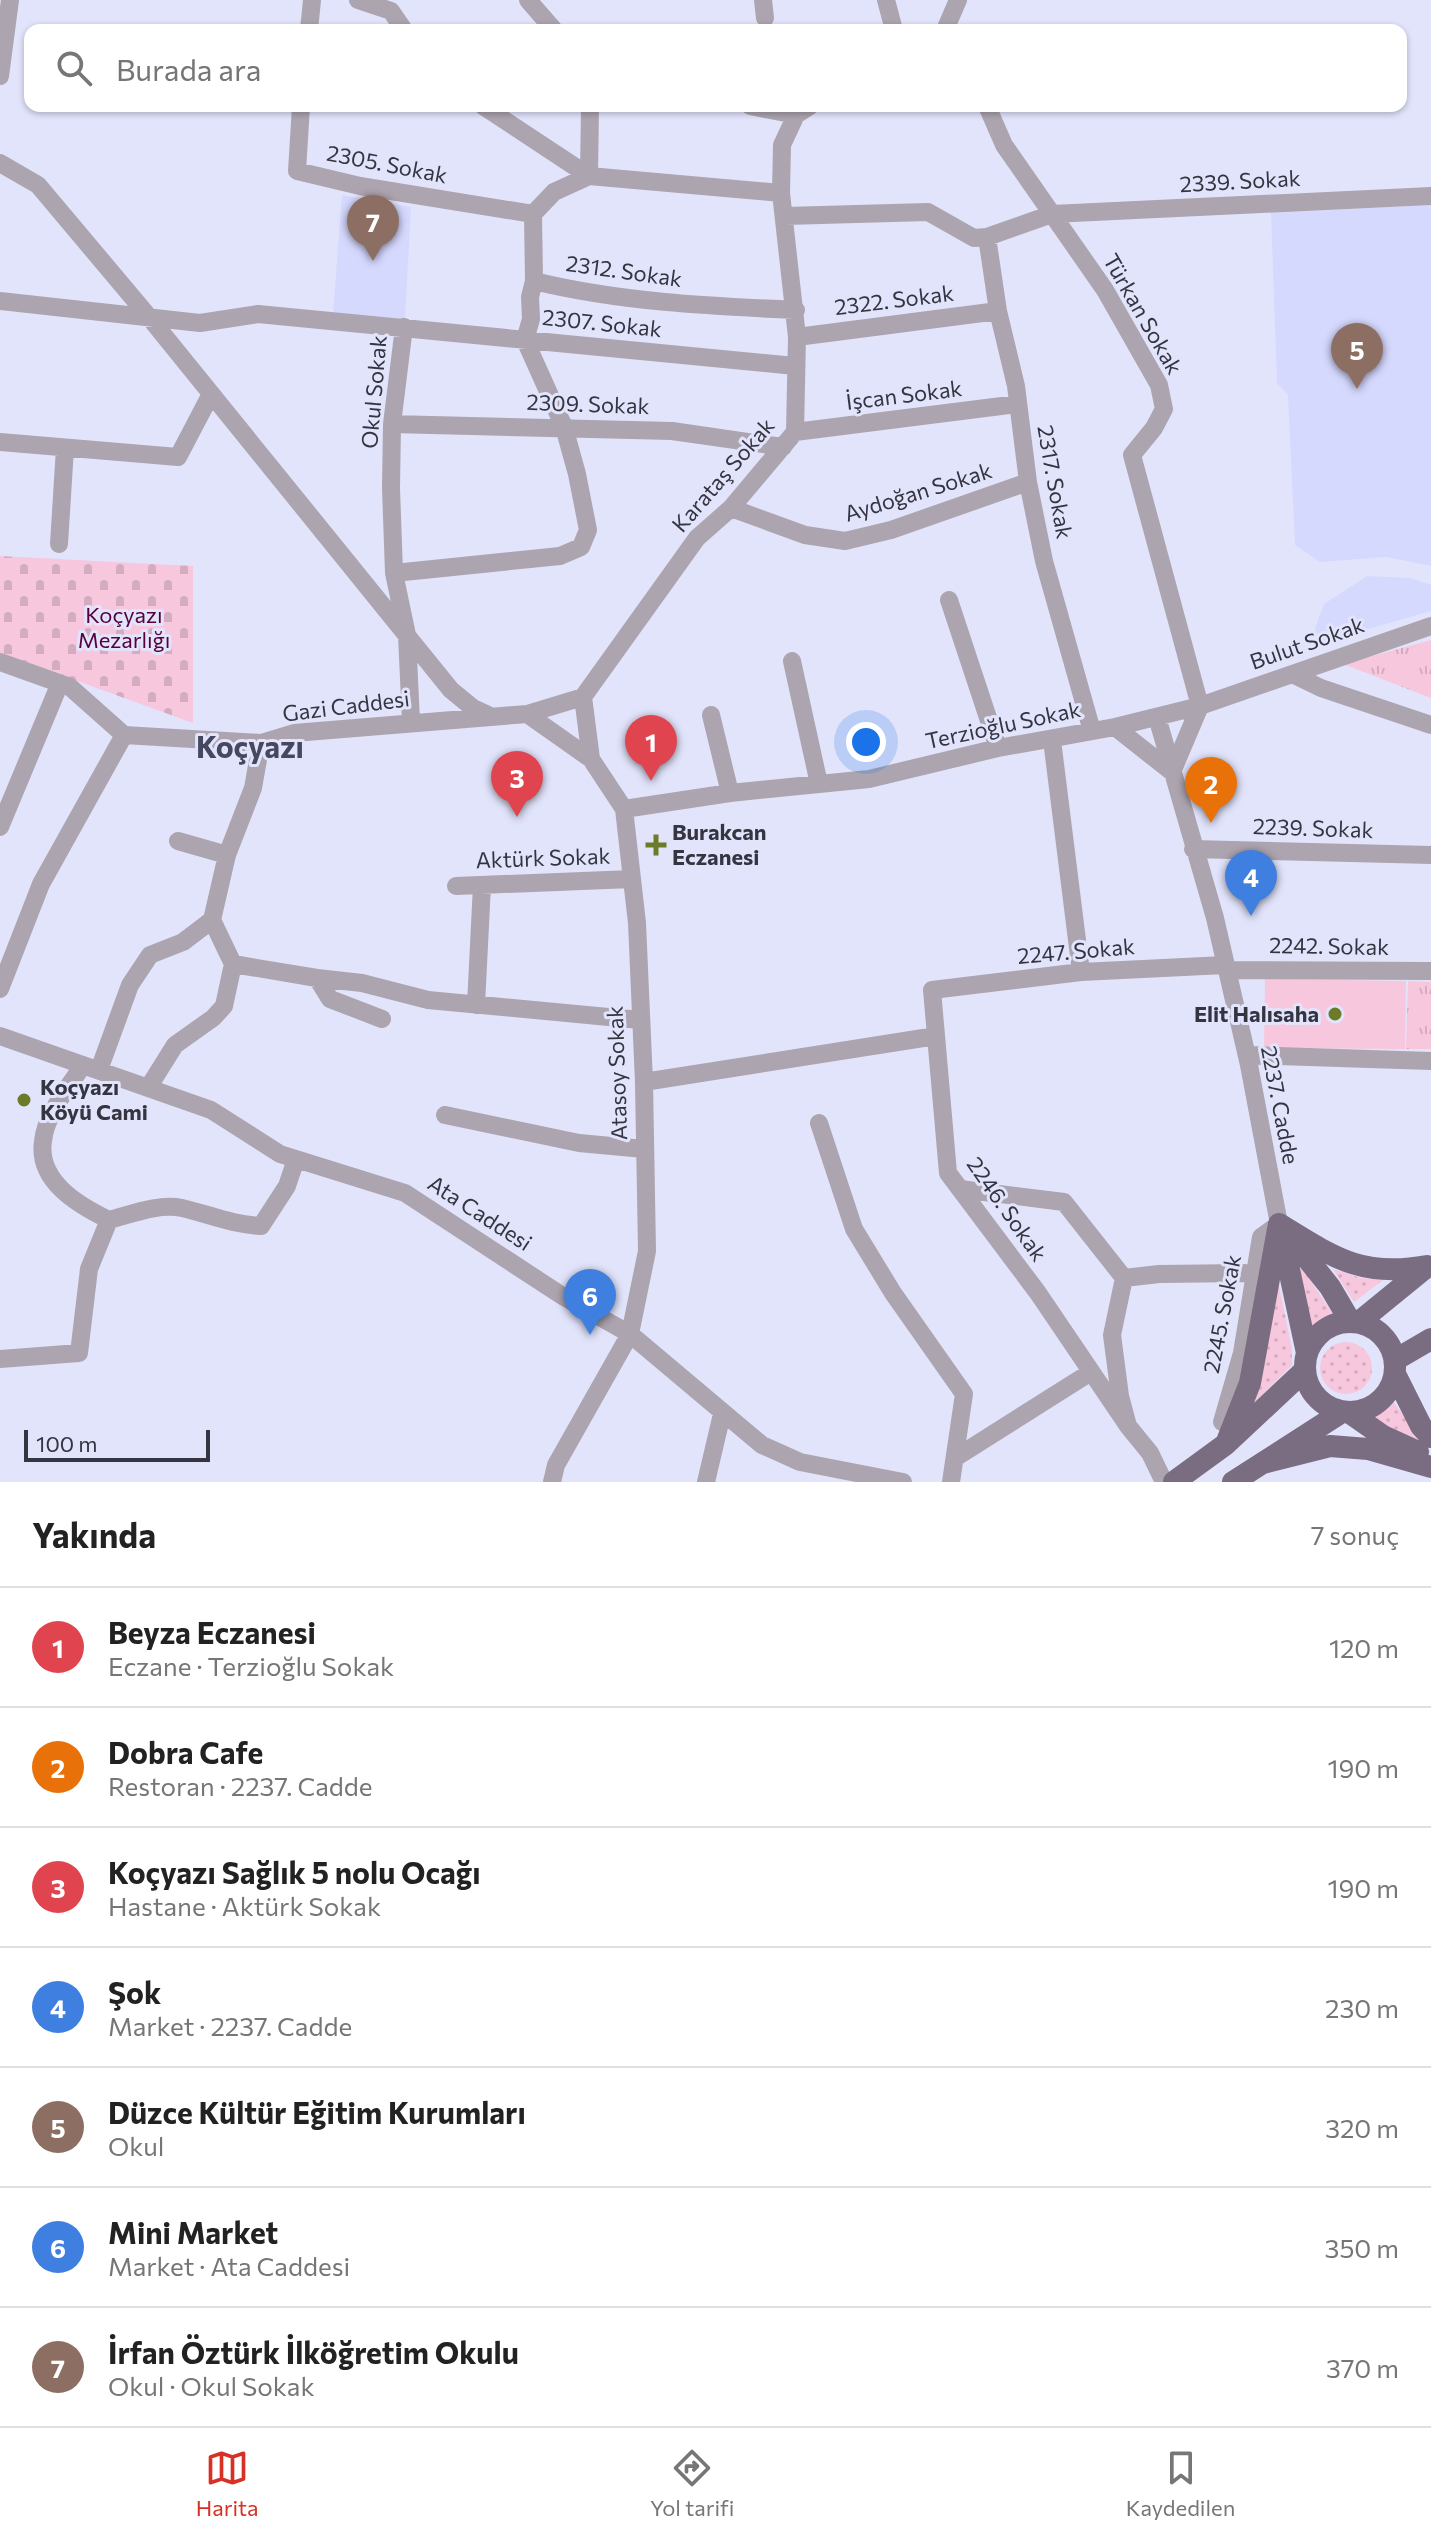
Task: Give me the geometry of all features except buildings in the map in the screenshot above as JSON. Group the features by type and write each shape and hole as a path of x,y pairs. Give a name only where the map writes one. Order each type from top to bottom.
{"main road":[{"path":"1279,1224 1338,1260 1401,1271 1429,1265"},
{"path":"1279,1224 1354,1321 1382,1336 1391,1347 1395,1367 1421,1426 1431,1437"},
{"path":"1279,1224 1310,1388 1329,1408 1346,1413 1383,1436 1431,1459"},
{"path":"1224,1433 1250,1383 1279,1224"},
{"path":"1174,1482 1224,1433 1306,1362 1318,1336 1330,1327 1354,1321 1429,1265"},
{"path":"1233,1482 1346,1413 1363,1411 1385,1397 1395,1367 1431,1339"},
{"path":"1263,1463 1330,1446 1368,1449 1431,1467"}],"street":[{"path":"0,76 10,0"},
{"path":"310,24 312,0"},
{"path":"358,0 391,11 400,24"},
{"path":"528,0 549,24"},
{"path":"886,0 892,24"},
{"path":"948,24 957,4"},
{"path":"957,4 960,24"},
{"name":"2305. Sokak","path":"301,112 297,171 360,186 533,214"},
{"path":"492,112 589,176 781,193"},
{"path":"589,176 590,112"},
{"name":"Karataş Sokak","path":"583,697 697,538 731,508 789,440 797,337 781,193 782,145 802,112"},
{"name":"Türkan Sokak","path":"990,112 1004,145 1105,290 1159,385 1164,409 1154,428 1132,455 1200,706"},
{"path":"0,163 38,185 451,690 473,708 491,716"},
{"path":"533,214 554,192 589,176"},
{"name":"2339. Sokak","path":"1052,214 1431,196"},
{"path":"785,216 928,212 974,238 987,237 1052,214"},
{"name":"2312. Sokak","path":"533,214 534,281 584,294 796,310"},
{"name":"2317. Sokak","path":"987,237 1044,561 1092,731"},
{"path":"394,573 560,556 581,547 588,530 577,474 564,427 525,340 531,319 530,297 534,281"},
{"name":"Okul Sokak","path":"0,301 200,323 258,314 404,327 392,424 394,573 407,635 411,722"},
{"name":"2322. Sokak","path":"797,337 998,311"},
{"name":"2307. Sokak","path":"404,327 795,366"},
{"path":"0,442 178,457 211,394"},
{"name":"İşcan Sokak","path":"789,440 1018,404"},
{"name":"2309. Sokak","path":"392,424 672,431 789,440"},
{"path":"59,544 65,448"},
{"name":"Aydoğan Sokak","path":"731,508 805,535 845,541 891,530 1028,482"},
{"path":"949,600 998,748"},
{"name":"Bulut Sokak","path":"1200,706 1431,626"},
{"path":"792,661 819,784"},
{"path":"0,662 70,687 124,735 41,884 0,989"},
{"path":"1292,674 1321,688 1431,725"},
{"path":"0,827 60,683"},
{"path":"583,697 591,759"},
{"name":"Gazi Caddesi","path":"124,735 261,743 294,733 527,714 583,697"},
{"path":"1115,727 1172,772 1200,706"},
{"name":"Terzioğlu Sokak","path":"624,809 730,793 869,779 998,748 1115,727 1200,706"},
{"path":"527,714 591,759 624,809"},
{"path":"711,715 730,793"},
{"name":"2237. Cadde","path":"1157,717 1215,918 1247,1055 1279,1224"},
{"path":"1052,740 1081,972"},
{"path":"148,1088 175,1045 213,1018 224,1006 233,964 212,920 227,855 253,788 261,743"},
{"name":"Atasoy Sokak","path":"552,1482 556,1465 630,1334 647,1251 637,923 624,809"},
{"path":"178,841 227,855"},
{"name":"2239. Sokak","path":"1193,849 1431,855"},
{"name":"Aktürk Sokak","path":"456,886 632,879"},
{"path":"476,1005 482,885"},
{"path":"212,920 183,942 150,955 130,985 91,1068 54,1110 42,1142 48,1175 80,1206 109,1220 150,1209 180,1207 236,1224 261,1226 287,1186 296,1159"},
{"path":"233,964 362,983 428,1000 640,1020"},
{"name":"2247. Sokak","path":"932,990 1081,972 1225,967"},
{"name":"2242. Sokak","path":"1225,967 1431,971"},
{"path":"317,978 330,999 382,1019"},
{"name":"2246. Sokak","path":"932,990 948,1173 1038,1293 1128,1426 1150,1453 1164,1482"},
{"name":"Ata Caddesi","path":"2,1034 211,1110 280,1154 405,1193 564,1297 630,1334 762,1445 800,1462 903,1482"},
{"path":"644,1082 936,1036"},
{"path":"1247,1055 1431,1061"},
{"path":"445,1115 579,1143 644,1149"},
{"path":"819,1123 854,1229 893,1293 964,1394 951,1482"},
{"path":"960,1189 1064,1202 1124,1278 1159,1274 1245,1273"},
{"path":"0,1359 79,1353 89,1269 109,1220"},
{"name":"2246. Sokak","path":"1124,1278 1112,1335 1120,1396 1128,1426"},
{"path":"955,1458 1091,1372"},
{"path":"706,1482 722,1414"}],"shaded area":[{"path":"342,195 411,207 405,319 333,314"},
{"path":"1431,205 1431,566 1386,557 1320,562 1295,545 1288,395 1277,383 1271,213"},
{"path":"1367,576 1410,578 1431,585 1431,611 1316,644 1315,628 1324,604"}],"green space":[{"name":"Koçyazı Mezarlığı","path":"0,556 193,566 193,723 0,653"},
{"path":"1431,640 1431,698 1343,664"},
{"name":"Elit Halısaha","path":"1265,979 1406,981 1405,1049 1264,1048"},
{"path":"1408,981 1431,982 1431,1049 1406,1049"},
{"path":"1299,1269 1303,1269 1334,1316 1312,1328"},
{"path":"1333,1269 1361,1278 1383,1280 1354,1302"},
{"path":"1277,1276 1292,1349 1292,1365 1252,1405"},
{"path":"1346,1342 1365,1349 1372,1368 1365,1387 1346,1394 1327,1387 1320,1368 1327,1349"},
{"path":"1392,1400 1420,1437 1419,1443 1415,1444 1372,1417"}],"place":[{"name":"İrfan Öztürk İlköğretim Okulu","path":"373,261"},
{"name":"Düzce Kültür Eğitim Kurumları","path":"1357,389"},
{"name":"Beyza Eczanesi","path":"651,781"},
{"name":"Koçyazı Sağlık 5 nolu Ocağı","path":"517,817"},
{"name":"Dobra Cafe","path":"1211,823"},
{"name":"Burakcan Eczanesi","path":"656,845"},
{"name":"Şok","path":"1251,916"},
{"name":"Elit Halısaha","path":"1335,1014"},
{"name":"Koçyazı Köyü Cami","path":"24,1100"},
{"name":"Mini Market","path":"590,1335"}],"district":[{"name":"Koçyazı","path":"250,748"}]}
